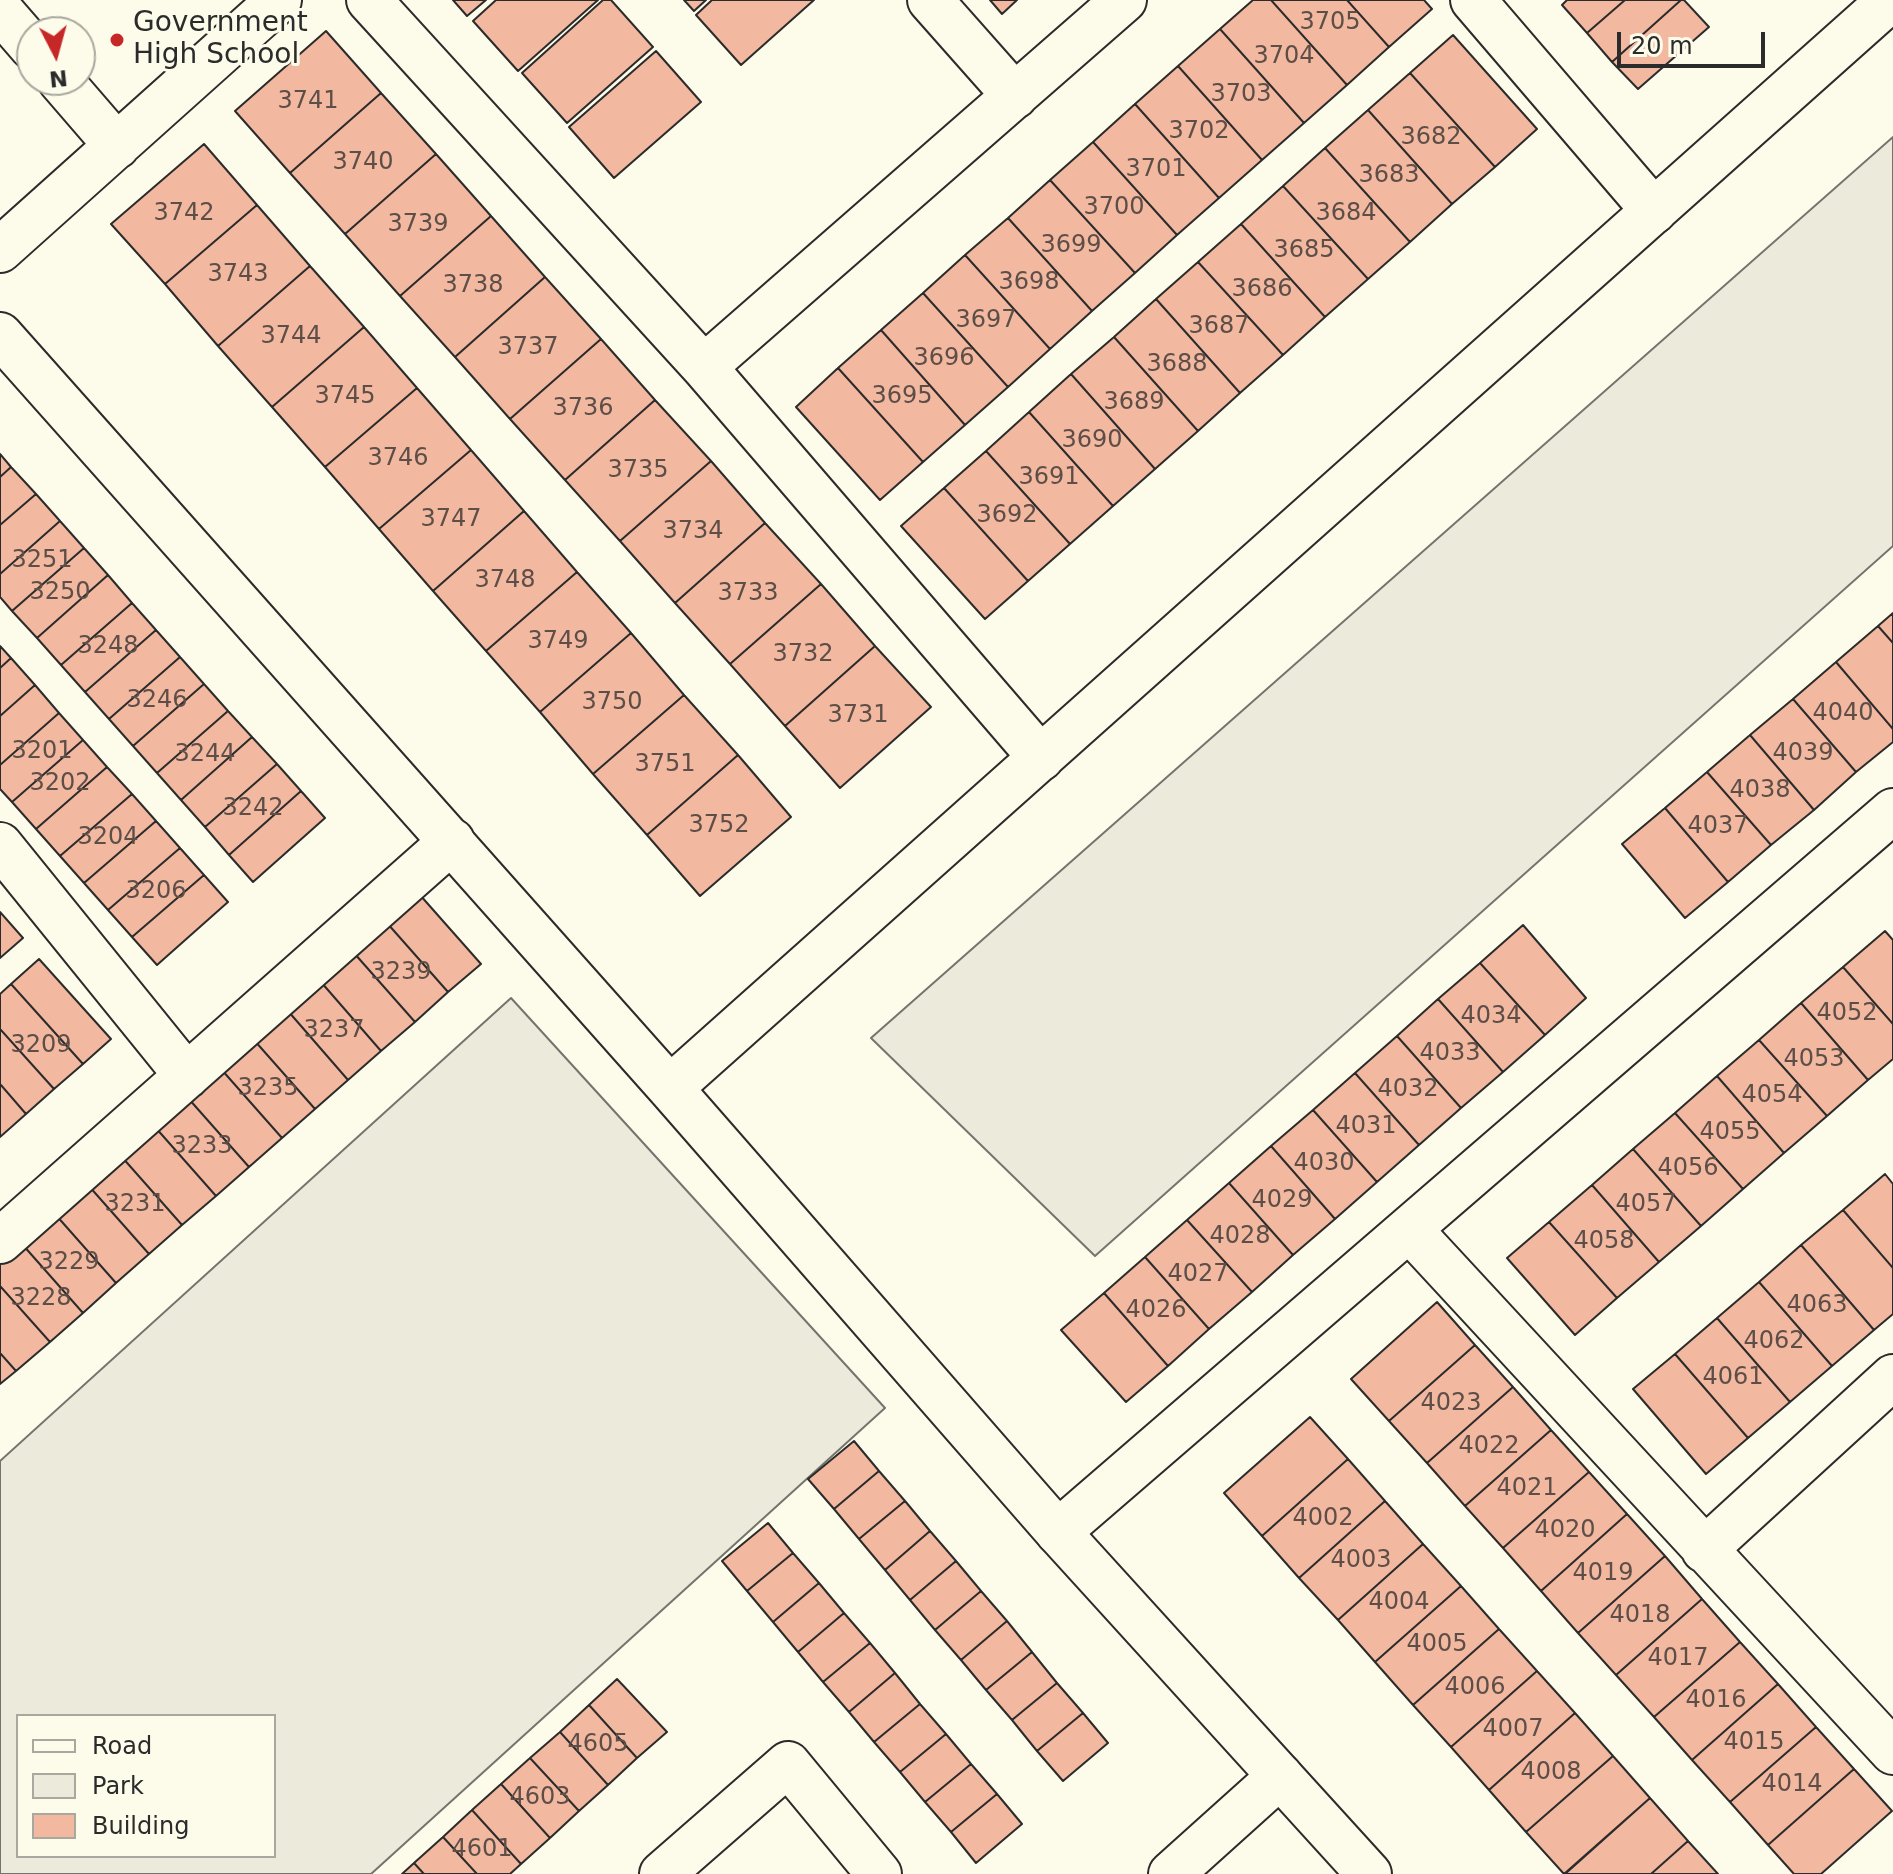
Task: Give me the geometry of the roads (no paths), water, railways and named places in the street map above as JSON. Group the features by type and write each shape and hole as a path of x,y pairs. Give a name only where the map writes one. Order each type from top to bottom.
{"street":[{"path":"0,250 279,0"},
{"path":"369,0 704,367 1041,758"},
{"path":"930,0 1015,96"},
{"path":"704,367 1124,0"},
{"path":"1473,0 1654,211"},
{"path":"670,1088 1890,0"},
{"path":"0,10 16,28"},
{"path":"74,96 117,146"},
{"path":"0,335 452,841 1058,1532 1369,1874"},
{"path":"1058,1532 1893,811"},
{"path":"0,1241 452,841"},
{"path":"0,845 187,1076"},
{"path":"1409,1229 1893,1752"},
{"path":"1704,1550 1893,1377"},
{"path":"662,1874 788,1764 879,1874"},
{"path":"1171,1874 1280,1776"}],"place":[{"name":"Government High School","path":"117,40"}]}
